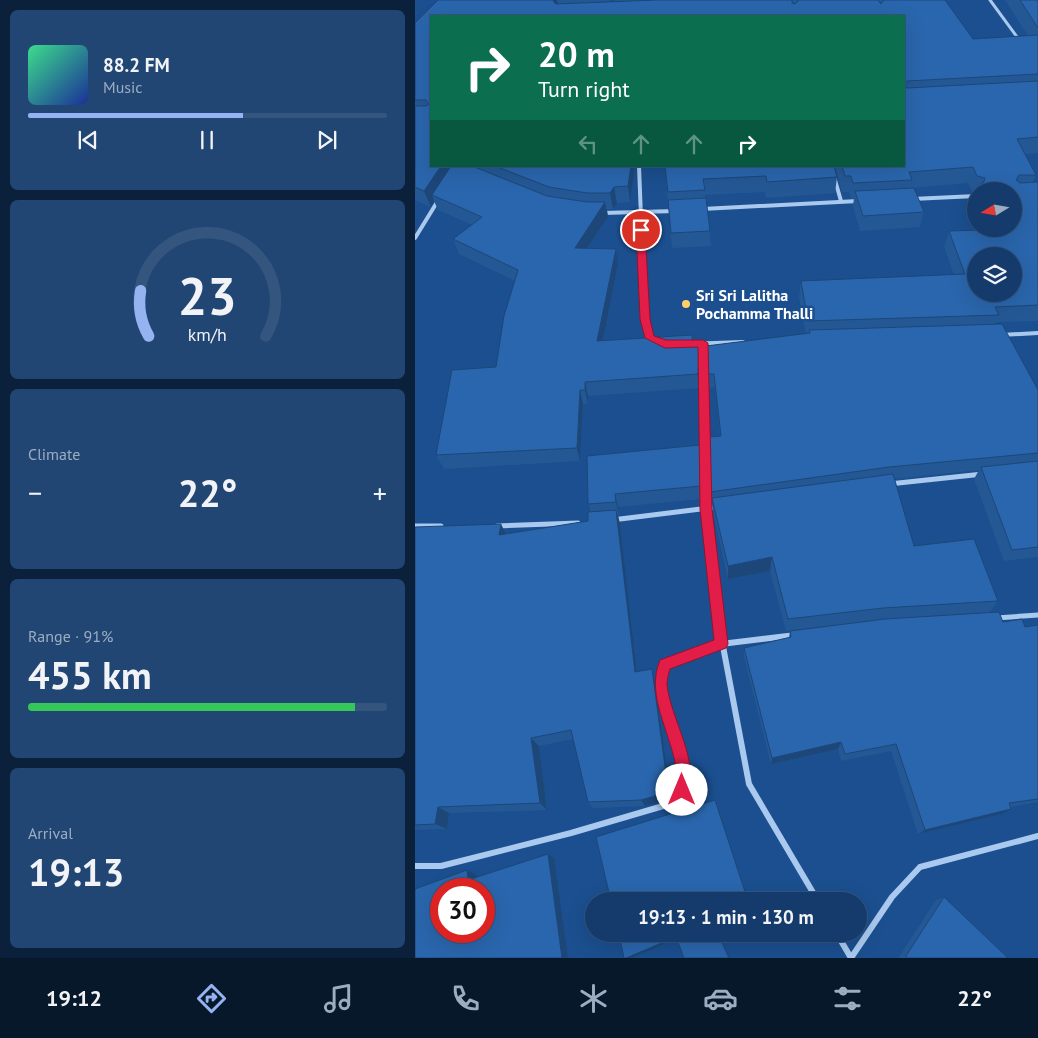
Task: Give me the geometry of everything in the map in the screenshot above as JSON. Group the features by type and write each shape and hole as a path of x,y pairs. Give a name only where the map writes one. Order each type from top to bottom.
{"street":[{"path":"990,0 1021,42"},
{"path":"639,167 645,319 650,338 665,344"},
{"path":"831,167 841,202"},
{"path":"415,238 442,195"},
{"path":"909,199 967,196"},
{"path":"697,209 860,201"},
{"path":"600,213 678,210"},
{"path":"999,335 1038,334"},
{"path":"684,344 752,342"},
{"path":"703,343 706,509 721,644 749,784 813,892"},
{"path":"885,484 990,473"},
{"path":"606,520 725,506"},
{"path":"491,526 530,526 587,522"},
{"path":"415,526 444,526"},
{"path":"990,618 1038,615"},
{"path":"415,866 441,866 571,833 670,804 682,790 683,769 661,683 665,664 721,644 807,633"},
{"path":"842,942 851,958 892,897 920,867 1038,836"}],"building":[{"path":"438,0 554,0 556,4 657,0 792,0 792,3 795,4 798,0 878,0 881,4 884,0 945,0 973,39 1038,35 1038,74 907,81 905,83 905,15 430,15 430,167 440,167 424,191 415,187 415,106 426,106 429,104 426,100 415,100 415,23"},
{"path":"1020,0 1038,0 1038,28"},
{"path":"1038,81 1038,137 1017,139 1036,175 1019,175 1016,180 1019,182 984,182 985,178 977,176 973,167 909,172 912,180 853,183 851,176 845,176 842,167 905,167 905,85 907,88"},
{"path":"450,167 474,167 547,196 587,202 605,202 575,248 616,249 597,341 692,335 693,347 699,346 698,374 585,382 585,390 580,390 577,448 436,455 452,370 496,367 504,316 518,270 453,239 482,217 432,195"},
{"path":"498,167 631,167 628,186 614,187 610,193 587,193 549,187"},
{"path":"665,167 834,167 837,177 767,182 766,176 703,179 705,190 668,192"},
{"path":"1038,182 1038,305 995,307 999,315 808,321 801,281 965,274 949,231 967,230 967,238 1023,238 1023,183"},
{"path":"914,188 924,212 863,216 855,191"},
{"path":"706,198 710,231 671,233 668,200"},
{"path":"1002,324 1038,390 1038,453 889,467 710,492 709,437 721,436 714,374 707,374 706,346 810,333 809,330"},
{"path":"700,445 701,486 615,494 616,502 588,504 587,456"},
{"path":"1038,461 1038,547 1012,550 981,467"},
{"path":"893,474 914,546 974,539 998,601 883,608 788,619 772,557 728,566 712,498"},
{"path":"616,510 635,672 652,669 668,789 665,793 641,800 588,802 571,730 531,738 540,803 438,807 435,824 415,825 415,527 501,524 499,535 588,521 588,512"},
{"path":"999,612 1003,622 1022,619 1025,627 1038,625 1038,799 1009,803 1011,809 925,830 896,744 845,754 841,742 772,758 744,648 791,637 790,631 885,619"},
{"path":"715,800 745,892 609,892 596,837"},
{"path":"548,854 562,958 415,958 415,889 430,884 430,943 495,943 495,878 474,878"},
{"path":"467,870 468,878 445,878"},
{"path":"944,897 1008,958 907,958 906,956"},
{"path":"621,942 664,942 626,958 624,958"},
{"path":"678,942 722,942 729,958 684,958"}],"place":[{"name":"Sri Sri Lalitha Pochamma Thalli","path":"686,304"}],"route":[{"path":"641,230 645,319 650,338 665,344 703,343 706,509 721,644 665,664 661,683 683,769 682,790"}]}
